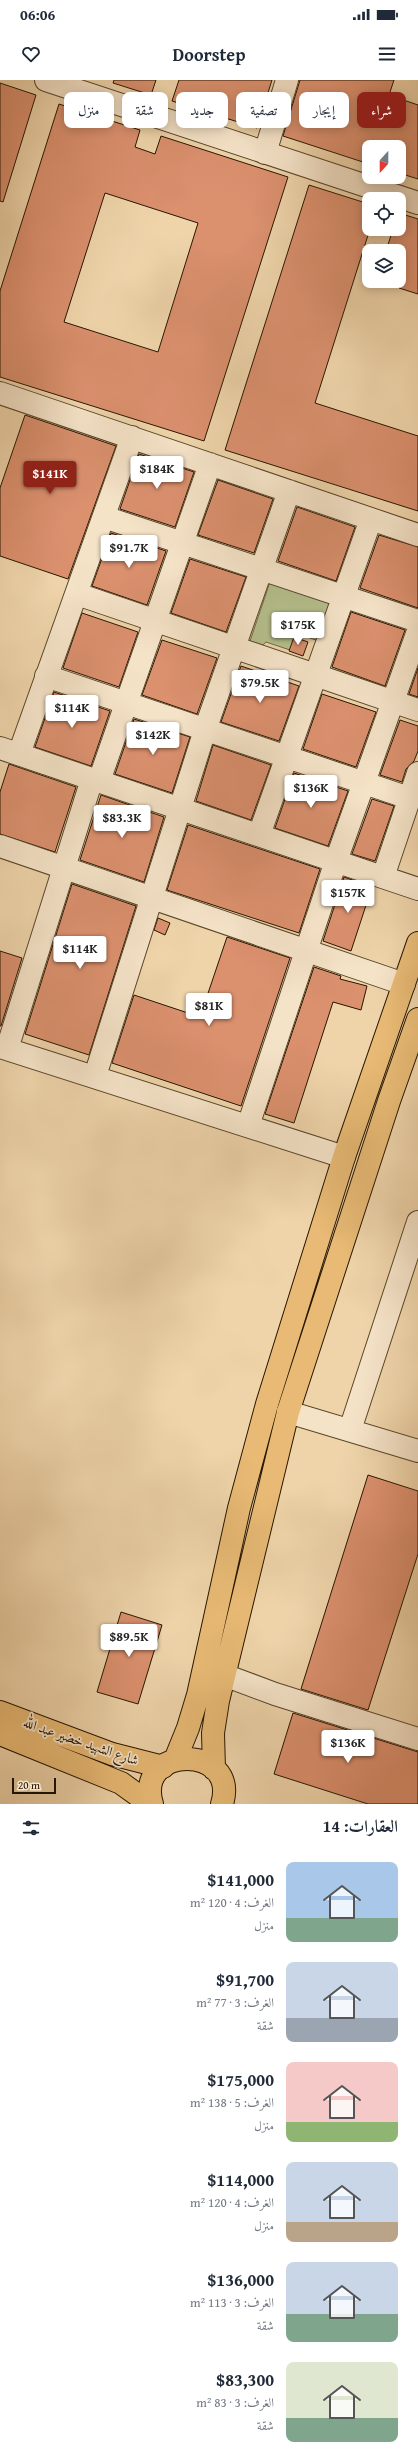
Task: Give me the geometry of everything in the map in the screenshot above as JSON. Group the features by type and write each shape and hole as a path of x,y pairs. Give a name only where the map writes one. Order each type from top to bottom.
{"main road":[{"path":"151,1804 152,1786 169,1763 188,1728 198,1695 257,1438 344,1156 418,943"},
{"path":"222,1804 222,1784 214,1769 213,1734 224,1675 288,1412 389,1101 418,1019"},
{"name":"شارع الشهيد خضير عبد الله","path":"0,1712 112,1754 169,1763 192,1758 204,1762 214,1769"},
{"name":"شارع الشهيد خضير عبد الله","path":"0,1734 115,1780 137,1792 151,1804"}],"street":[{"path":"46,80 418,203"},
{"path":"265,153 288,80"},
{"path":"0,393 418,535"},
{"path":"132,437 77,594 46,676 10,751 418,889"},
{"path":"210,464 155,622 63,868 4,1048 344,1156"},
{"path":"95,1076 153,899 205,730 289,491"},
{"path":"104,517 182,541 418,621"},
{"path":"259,835 371,519"},
{"path":"77,594 233,649 316,675 418,710"},
{"path":"248,1126 336,861 418,631"},
{"path":"46,676 409,798"},
{"path":"383,877 418,773"},
{"path":"0,846 404,984"},
{"path":"350,1430 418,1222"},
{"path":"288,1412 418,1451"},
{"path":"224,1675 274,1694 418,1739"}],"green space":[{"path":"272,576 333,596 319,641 301,635 296,652 266,642 263,645 250,641"}],"building":[{"path":"114,80 156,80 152,92 142,92 113,83"},
{"path":"179,80 272,80 268,92 236,92 236,121 228,119 228,92 176,92 176,102 172,101"},
{"path":"300,80 394,80 390,92 357,92 357,128 406,128 406,101 418,105 418,179 406,175 406,140 362,140 362,162 283,136 285,128 291,128 291,110"},
{"path":"0,83 36,95 3,202 0,201"},
{"path":"59,104 64,106 64,128 114,128 114,122 122,124 122,128 134,128 140,130 135,147 155,154 161,136 288,177 204,441 0,377 0,291","holes":["105,193 198,223 158,352 64,322"]},
{"path":"309,185 362,202 362,236 368,236 365,244 362,244 362,254 315,403 418,436 418,511 225,450"},
{"path":"406,215 418,219 418,294 399,288 406,288 406,244 388,244 391,236 406,236"},
{"path":"25,415 116,446 68,579 0,556 0,488"},
{"path":"139,454 194,472 175,527 120,509"},
{"path":"218,480 273,499 254,553 198,535"},
{"path":"297,507 355,527 336,581 278,561"},
{"path":"111,533 166,551 147,605 92,586"},
{"path":"379,535 418,547 418,608 360,588"},
{"path":"190,559 246,577 226,632 171,613"},
{"path":"351,612 405,630 385,686 332,667"},
{"path":"82,613 138,632 119,687 63,668"},
{"path":"294,637 308,642 303,656 289,651"},
{"path":"162,640 217,658 197,714 142,695"},
{"path":"241,666 299,686 279,741 221,722"},
{"path":"418,668 418,697 409,694"},
{"path":"54,692 110,711 91,766 35,747"},
{"path":"322,694 376,712 356,767 303,749"},
{"path":"134,719 190,737 172,793 115,774"},
{"path":"400,720 418,726 418,751 414,761 406,769 402,782 380,775"},
{"path":"213,745 271,765 251,820 196,801"},
{"path":"9,764 76,787 55,852 0,834 0,792"},
{"path":"294,773 348,791 328,846 275,828"},
{"path":"101,795 164,817 144,882 80,860"},
{"path":"372,799 394,806 375,861 352,854"},
{"path":"188,825 320,869 299,933 167,890"},
{"path":"344,877 372,887 351,951 323,941"},
{"path":"72,884 136,906 89,1055 25,1034"},
{"path":"158,918 170,923 165,935 154,930"},
{"path":"227,937 290,958 241,1106 112,1063 134,995 200,1017"},
{"path":"0,951 22,958 1,1026 0,1026"},
{"path":"314,967 341,976 340,979 367,986 361,1010 333,1002 294,1123 265,1114"},
{"path":"368,1475 418,1491 418,1554 368,1710 301,1689"},
{"path":"121,1612 162,1625 138,1704 97,1692"},
{"path":"293,1713 418,1752 418,1804 368,1804 274,1774"}]}
